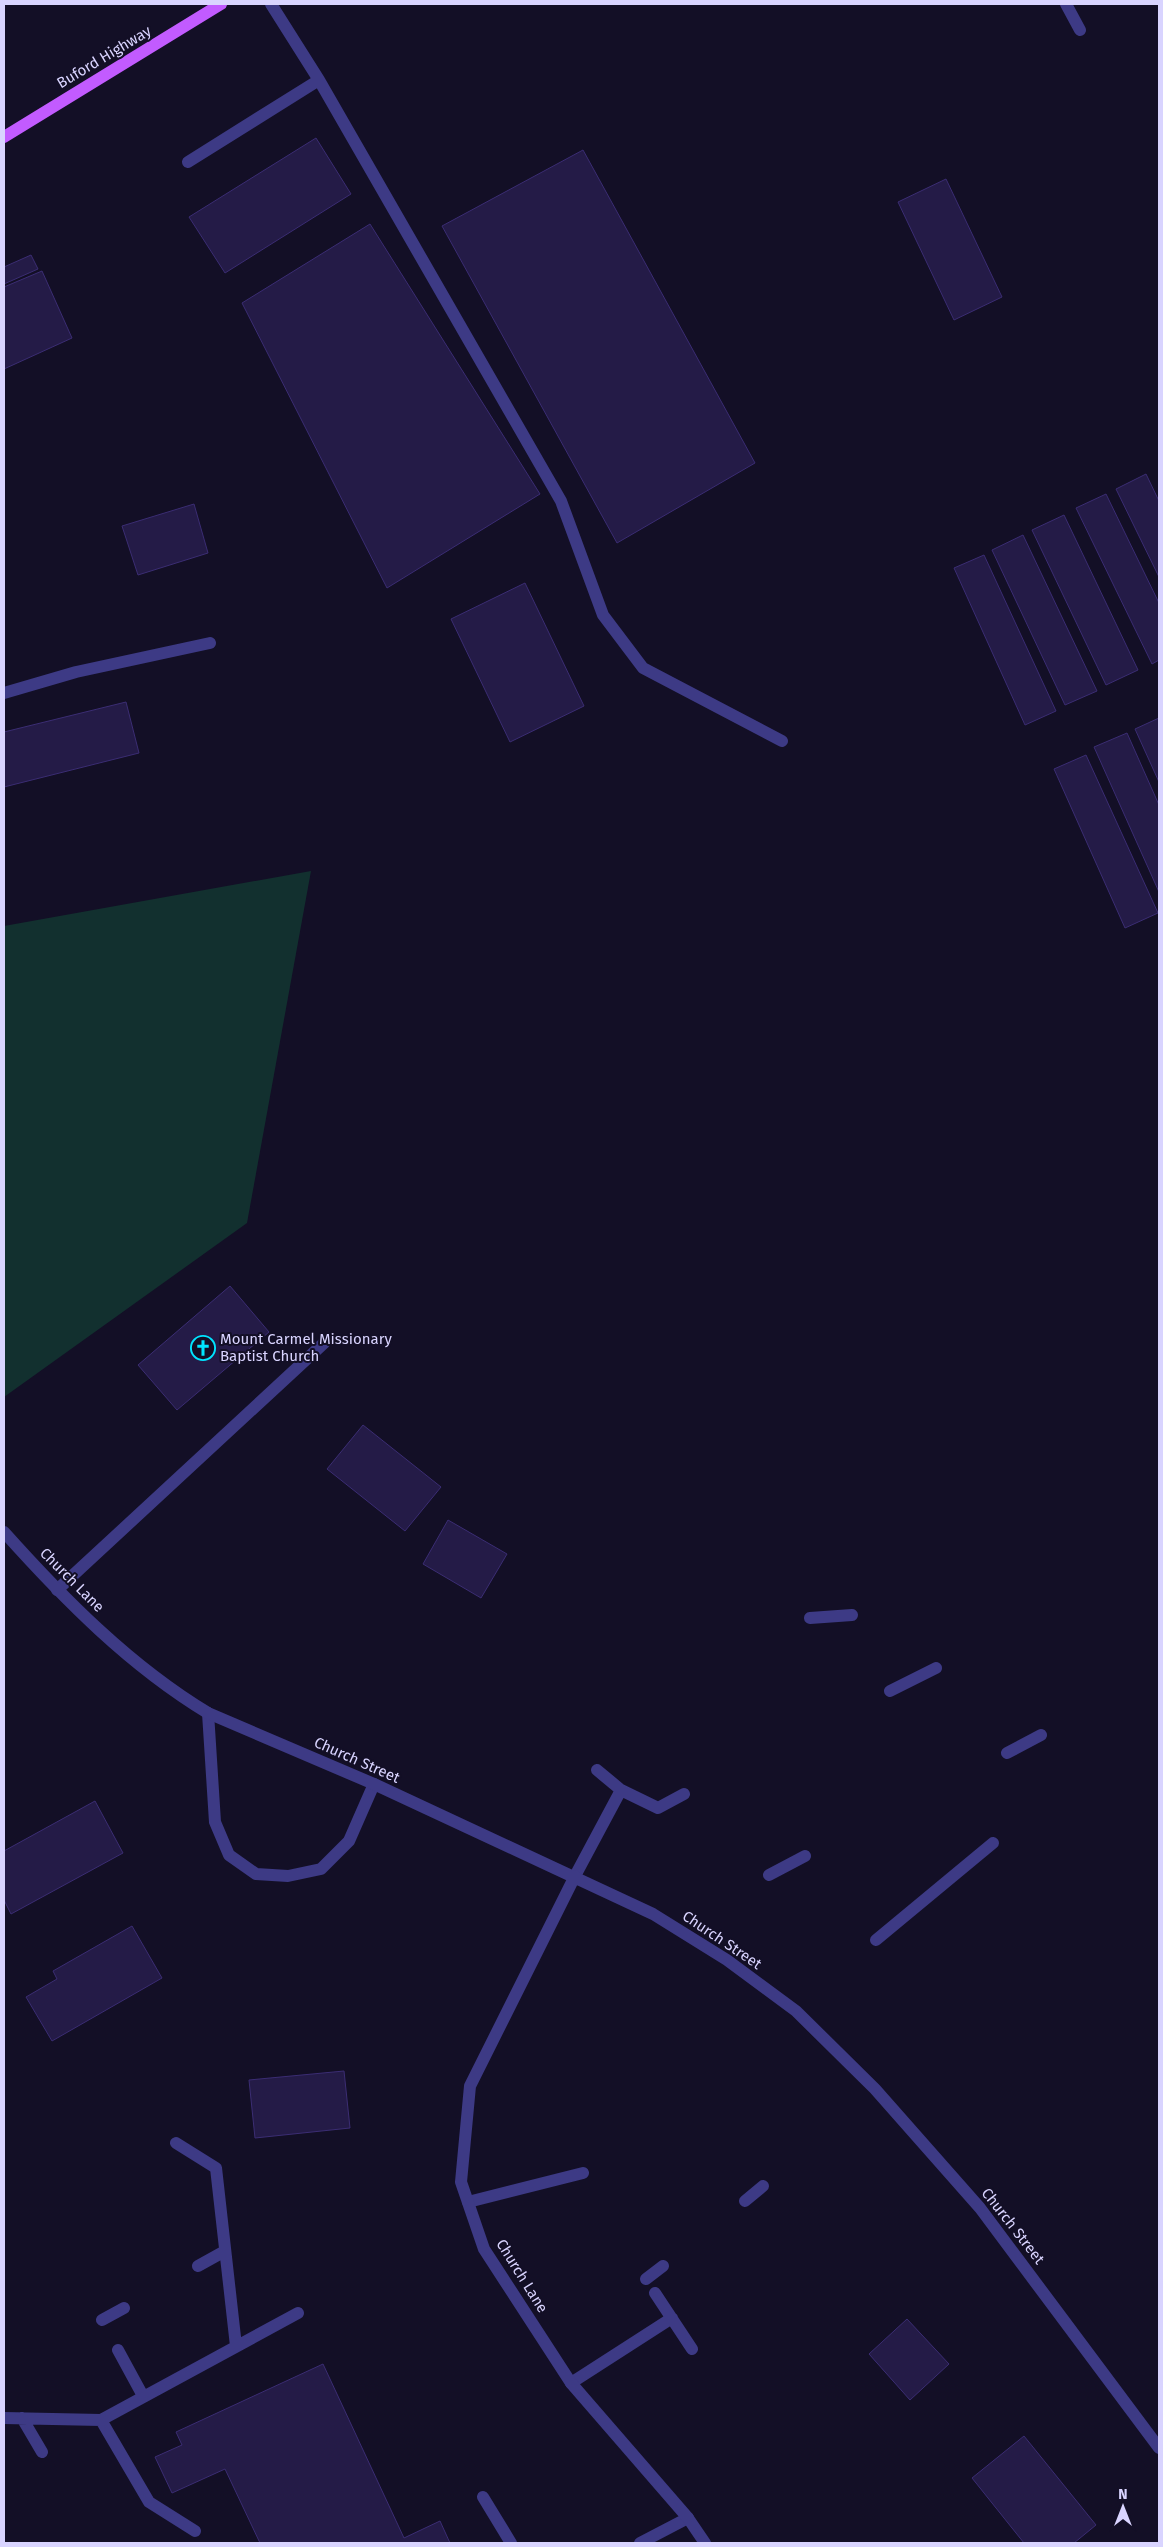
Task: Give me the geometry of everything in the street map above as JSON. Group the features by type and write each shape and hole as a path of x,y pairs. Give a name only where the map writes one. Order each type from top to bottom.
{"main road":[{"name":"Buford Highway","path":"4,137 221,4"}],"street":[{"path":"271,4 319,80 562,501 603,615 643,668 782,741"},
{"path":"1066,4 1080,30"},
{"path":"188,162 319,80"},
{"path":"4,693 76,672 210,643"},
{"path":"57,1590 324,1343"},
{"name":"Church Lane","path":"4,1532 57,1590 119,1649"},
{"path":"810,1618 852,1615"},
{"name":"Church Street","path":"119,1649 187,1700 208,1713 374,1784 575,1876 653,1914 727,1960 796,2011 875,2089 980,2208 1159,2448"},
{"path":"890,1691 936,1668"},
{"path":"208,1713 215,1822 229,1855 256,1874 288,1876 321,1868 349,1841 374,1784"},
{"path":"1007,1752 1041,1735"},
{"path":"597,1770 621,1790 658,1808 684,1794"},
{"name":"Church Lane","path":"621,1790 575,1876 470,2086 461,2182 484,2250 571,2382 688,2518 705,2543"},
{"path":"876,1940 993,1842"},
{"path":"769,1875 805,1856"},
{"path":"176,2143 216,2168 236,2346"},
{"path":"468,2202 583,2173"},
{"path":"745,2201 763,2186"},
{"path":"198,2266 225,2251"},
{"path":"646,2279 663,2266"},
{"path":"655,2293 692,2349"},
{"path":"102,2320 124,2308"},
{"path":"4,2418 101,2420 298,2313"},
{"path":"571,2382 672,2318"},
{"path":"118,2350 143,2396"},
{"path":"22,2418 42,2452"},
{"path":"101,2420 149,2502 195,2531"},
{"path":"483,2497 511,2543"},
{"path":"640,2543 688,2518"}],"green space":[{"path":"311,871 247,1223 4,1397 4,926"}],"building":[{"path":"316,138 351,194 225,273 189,217"},
{"path":"583,150 755,463 617,543 442,226"},
{"path":"946,179 1002,297 954,320 898,202"},
{"path":"370,224 540,494 387,588 242,303"},
{"path":"31,255 38,269 4,284 4,267"},
{"path":"42,271 72,338 4,369 4,287"},
{"path":"1146,474 1159,501 1159,577 1116,489"},
{"path":"1106,494 1159,603 1159,660 1152,664 1076,508"},
{"path":"194,504 208,553 138,575 122,526"},
{"path":"1064,515 1138,670 1106,685 1032,530"},
{"path":"1023,535 1097,691 1065,705 992,550"},
{"path":"984,555 1056,711 1025,725 954,568"},
{"path":"525,583 584,706 510,742 451,619"},
{"path":"126,702 139,753 4,787 4,732"},
{"path":"1159,718 1159,782 1135,729"},
{"path":"1127,733 1159,805 1159,892 1094,747"},
{"path":"1086,755 1158,913 1125,928 1054,769"},
{"name":"Mount Carmel Missionary Baptist Church","path":"230,1286 269,1332 177,1410 138,1365"},
{"path":"363,1425 441,1487 405,1531 327,1469"},
{"path":"448,1520 507,1554 481,1598 423,1564"},
{"path":"95,1801 123,1853 11,1914 4,1900 4,1851"},
{"path":"132,1926 162,1978 52,2041 26,1997 57,1979 53,1971"},
{"path":"344,2071 350,2128 255,2138 249,2080"},
{"path":"907,2319 949,2364 910,2400 869,2354"},
{"path":"323,2364 404,2538 440,2521 450,2543 260,2543 225,2469 172,2493 155,2457 182,2445 176,2432"},
{"path":"1024,2436 1096,2525 1074,2543 1024,2543 972,2478"}],"place":[{"name":"Mount Carmel Missionary Baptist Church","path":"203,1348"}]}
